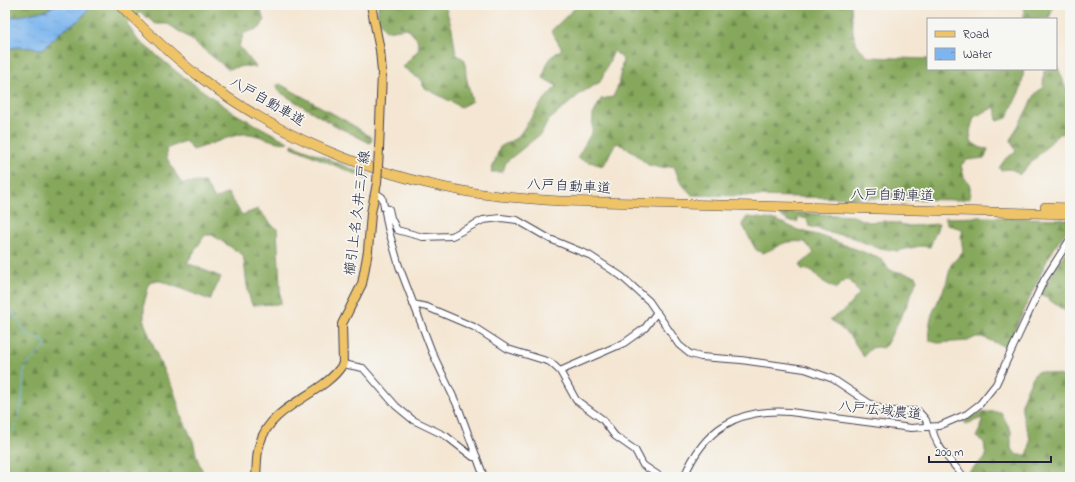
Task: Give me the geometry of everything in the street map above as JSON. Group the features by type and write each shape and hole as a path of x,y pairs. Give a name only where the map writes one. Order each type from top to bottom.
{"highway":[{"name":"八戸自動車道","path":"120,5 179,60 203,79 240,104 293,135 334,154 386,172 464,191 525,199 601,203 1070,214"},
{"name":"八戸自動車道","path":"125,5 140,23 206,76 254,108 296,132 336,150 390,170 466,188 525,195 594,199 822,205 1070,208"}],"main road":[{"name":"櫛引上名久井三戸線","path":"344,364 342,328 362,284 368,251 371,213 377,183 382,72 380,50 371,5"},
{"path":"256,477 259,444 271,423 332,378 344,364"}],"street":[{"path":"376,193 382,197 392,246 413,304 432,352 459,409 484,477"},
{"path":"384,208 389,209 391,218 398,230 423,237 452,236 483,220 501,218 517,220 550,239 589,255 603,263 633,286 658,312 679,344 694,356 766,363 814,371 833,379 869,403 886,411 918,411 926,420 942,451 964,477"},
{"name":"八戸広域農道","path":"684,477 697,450 709,436 734,419 753,413 770,411 790,412 902,428 930,427 949,422 967,414 989,394 1007,362 1044,280 1070,239"},
{"path":"413,304 427,307 474,327 508,348 550,362 560,371 576,400 602,419 615,436 636,450 643,465 661,477"},
{"path":"560,371 624,343 645,328 658,312"},
{"path":"344,364 363,368 396,406 413,420 446,436 473,457 477,457"}],"green space":[{"path":"5,5 55,5 47,10 5,19"},
{"path":"95,5 259,5 264,21 260,28 244,33 239,46 256,67 244,66 228,69 189,38 168,24 156,24 140,12 127,24 137,39 178,73 234,113 288,142 283,143 254,135 243,134 193,150 185,141 166,149 167,158 181,183 204,182 215,199 228,193 242,215 258,209 273,226 277,228 281,304 252,305 247,287 243,255 212,235 205,235 187,263 221,277 210,300 161,281 150,281 144,304 144,322 160,363 174,391 181,415 193,441 197,458 205,477 5,477 5,142 8,131 5,125 5,49 19,47 43,49 59,33 78,21 90,8"},
{"path":"378,5 445,5 452,29 456,54 465,60 466,76 472,101 461,107 423,87 423,82 403,67 419,49 417,39 407,28 386,31 378,19"},
{"path":"578,5 851,5 853,32 857,45 868,57 927,59 927,70 1024,70 1021,88 1007,118 997,121 995,107 974,117 970,132 971,142 981,148 988,149 985,158 967,160 961,165 964,177 970,185 970,198 958,200 692,195 680,182 674,166 661,168 648,165 632,151 617,143 603,166 577,158 592,132 593,115 601,99 613,97 618,86 623,59 614,51 600,82 581,93 548,121 542,133 506,162 503,172 491,172 500,147 518,137 542,102 557,86 543,78 549,61 562,49 551,31"},
{"path":"1024,5 1054,5 1049,18 1024,18"},
{"path":"1057,65 1067,90 1070,90 1070,130 1058,135 1019,175 1013,170 1001,170 999,168 1006,158 1016,152 1011,141 1012,137 1036,93 1043,87 1044,71 1057,70"},
{"path":"280,84 346,121 371,137 372,140 370,143 332,124 278,91 276,86"},
{"path":"292,144 370,176 369,180 292,147"},
{"path":"787,212 853,216 868,222 885,221 910,226 939,224 930,247 920,246 897,251 875,247 846,235 834,234 809,226 807,219 799,217 797,222 788,221 778,214"},
{"path":"747,217 776,220 798,230 821,236 881,259 890,270 916,276 917,280 906,307 886,345 882,348 872,348 864,357 850,336 830,319 843,312 859,294 851,281 845,280 836,289 819,279 813,271 802,269 799,266 814,253 805,242 786,242 763,253 756,250 742,224"},
{"path":"981,217 1062,219 1070,220 1070,225 1049,256 1009,343 1003,346 982,337 976,337 968,341 938,343 930,341 929,327 932,314 946,284 951,265 963,251 961,237 963,230 947,224 945,218"},
{"path":"1070,246 1070,313 1041,294"},
{"path":"1040,371 1070,378 1070,477 962,477 986,457 984,442 976,437 982,425 982,418 966,424 963,421 977,414 986,412 1001,412 1011,431 1011,448 1017,455 1027,455 1030,442 1023,417 1022,401 1035,373"}],"water":[{"path":"55,5 95,5 90,8 78,21 59,33 43,49 19,47 5,49 5,19 47,10"}],"waterway":[{"path":"5,303 17,318 26,334 43,340 46,347 26,365 19,417 16,425 5,437"}]}
